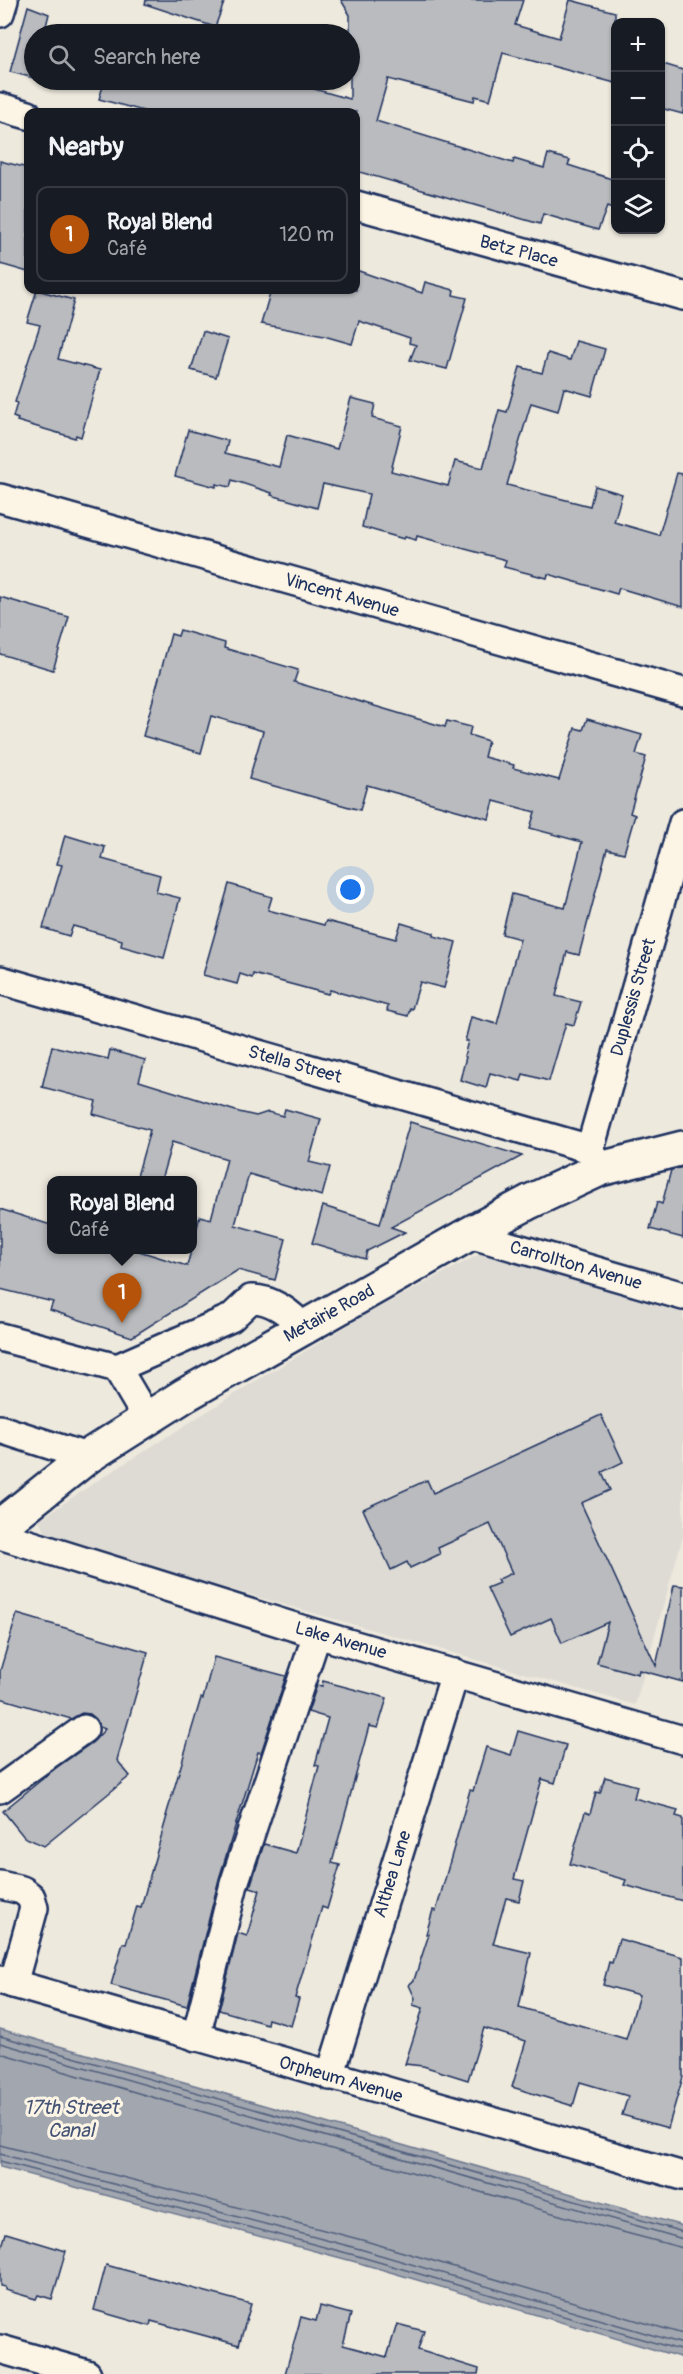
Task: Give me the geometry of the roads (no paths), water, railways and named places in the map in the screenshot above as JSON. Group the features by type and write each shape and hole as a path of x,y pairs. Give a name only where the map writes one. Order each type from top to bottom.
{"main road":[{"name":"Metairie Road","path":"0,1526 87,1457 185,1395 469,1234 530,1202 595,1159 683,1148"}],"street":[{"path":"0,13 4,0"},
{"path":"0,107 24,114"},
{"name":"Betz Place","path":"360,206 683,296"},
{"name":"Vincent Avenue","path":"0,498 683,692"},
{"name":"Duplessis Street","path":"595,1159 683,823"},
{"name":"Stella Street","path":"0,980 595,1159"},
{"name":"Carrollton Avenue","path":"469,1234 683,1296"},
{"path":"0,1337 117,1368 231,1318 251,1299 263,1300 293,1316 303,1328"},
{"path":"117,1368 147,1419"},
{"path":"1,1430 87,1457"},
{"name":"Lake Avenue","path":"0,1535 317,1634 683,1740"},
{"path":"196,2037 234,1884 317,1634"},
{"name":"Althea Lane","path":"330,2076 455,1673"},
{"path":"0,1789 84,1729"},
{"path":"0,1885 22,1890 31,1897 33,1908 11,1947 7,1982"},
{"name":"Orpheum Avenue","path":"7,1982 683,2176"},
{"path":"0,2349 87,2374"}],"water":[{"name":"17th Street Canal","path":"0,2029 683,2226 683,2358 356,2262 0,2167"}],"place":[{"name":"Royal Blend","path":"122,1323"}]}
